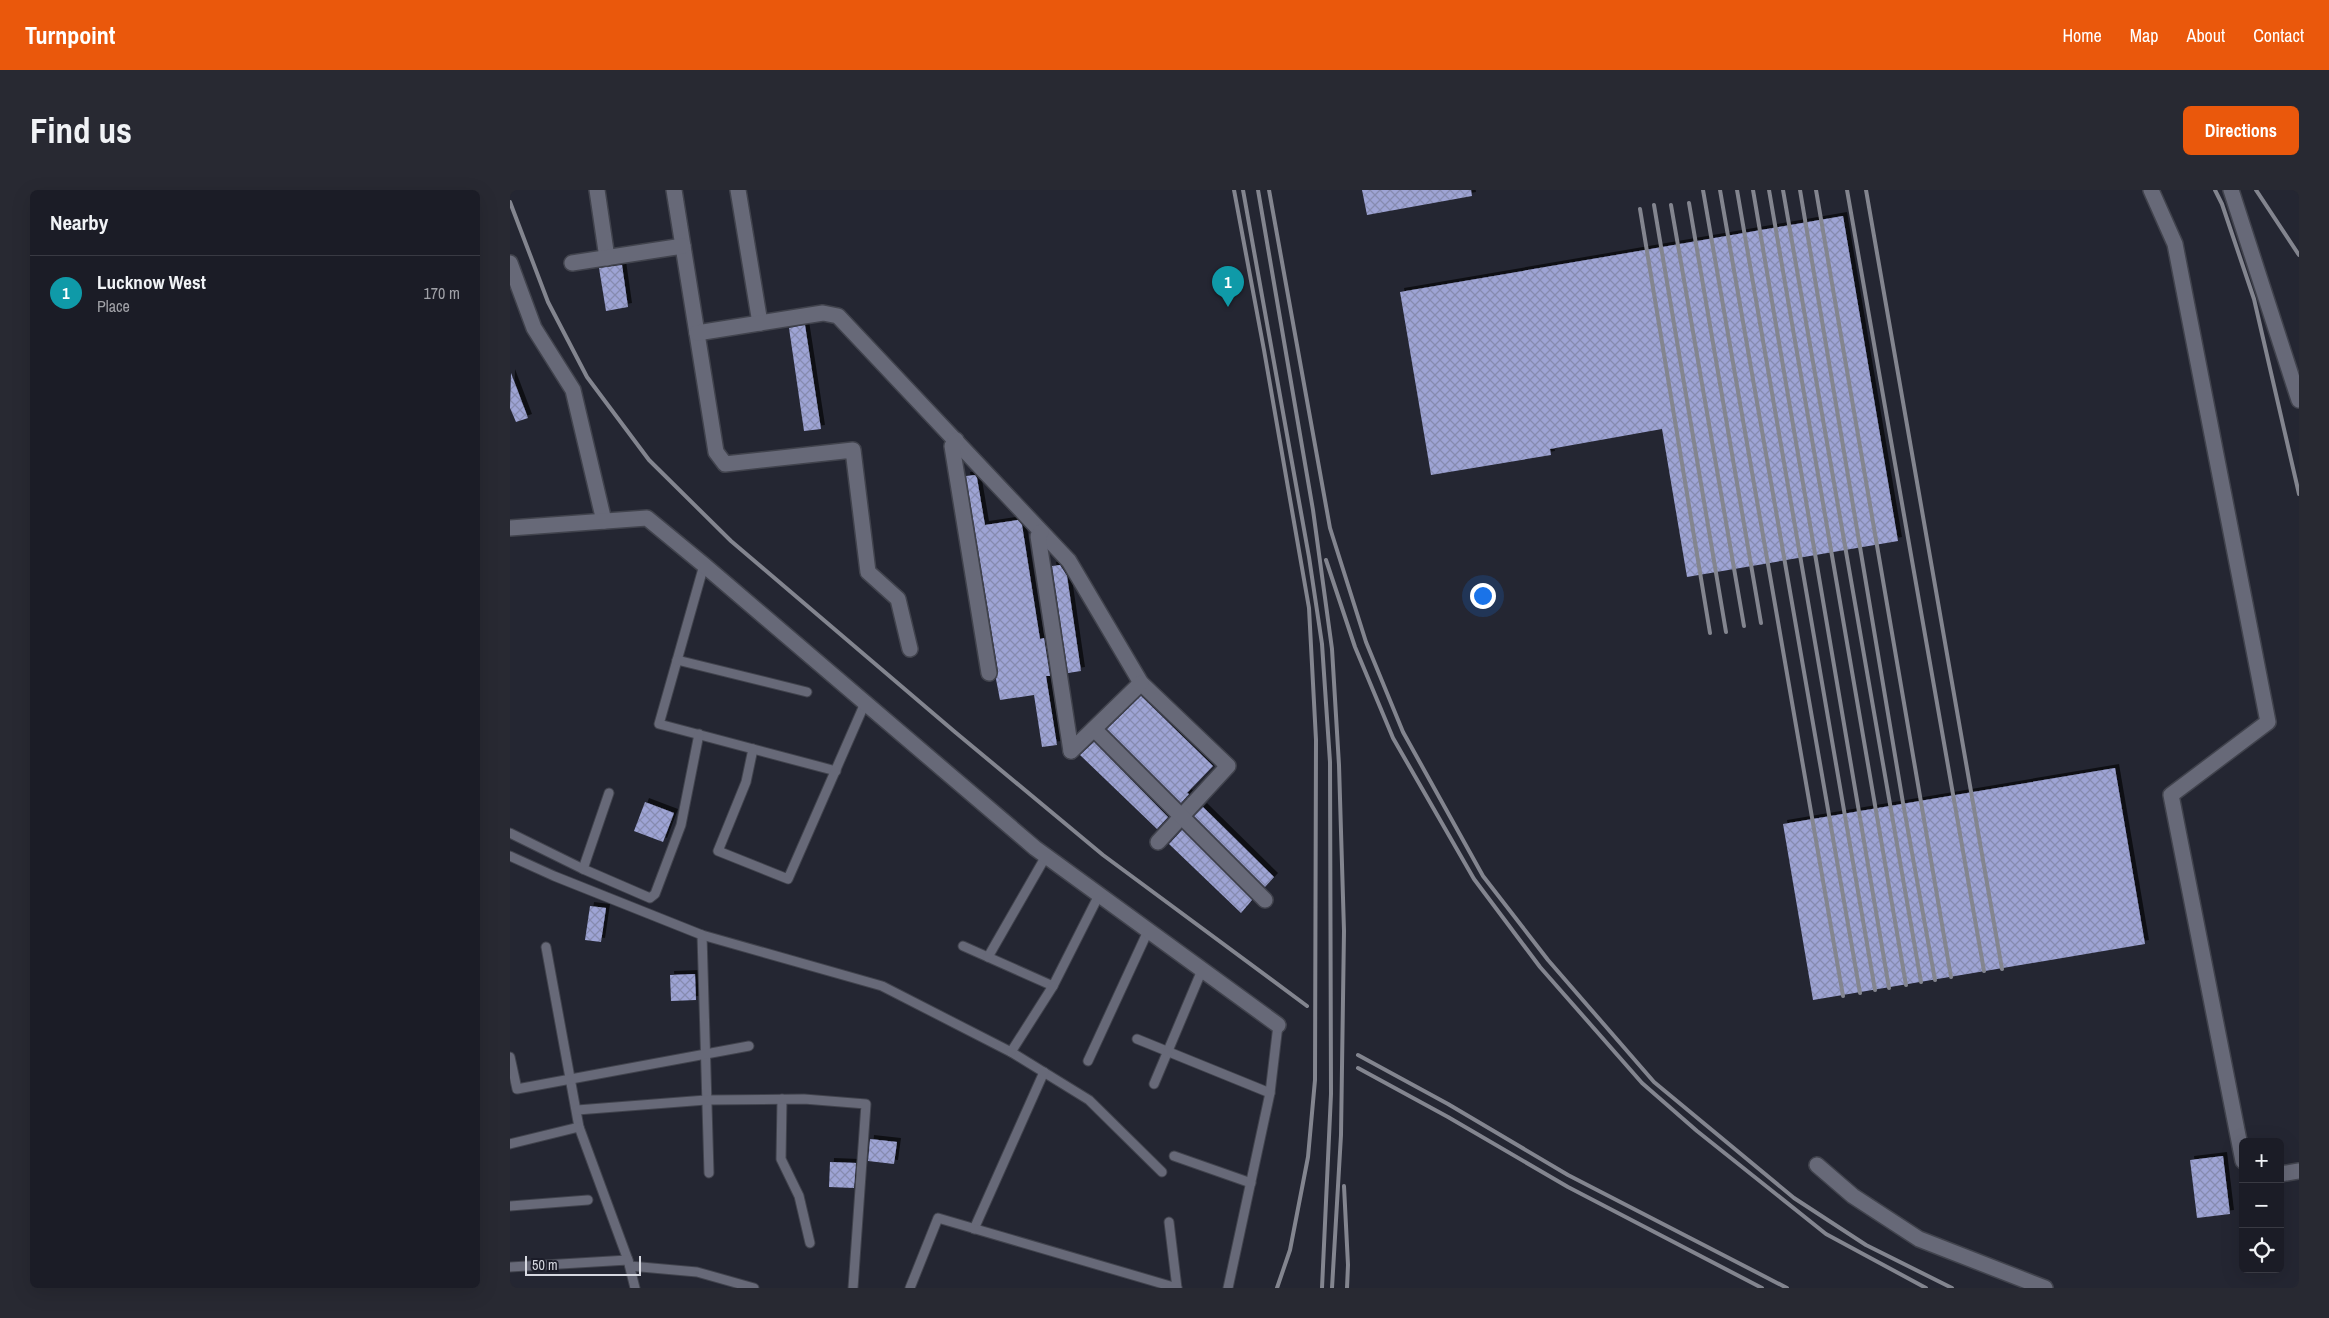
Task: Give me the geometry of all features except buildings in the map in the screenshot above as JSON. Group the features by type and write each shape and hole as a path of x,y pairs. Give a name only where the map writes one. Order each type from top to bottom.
{"street":[{"path":"597,190 607,258"},
{"path":"674,190 716,452 725,464 853,450 868,572 898,599 910,649"},
{"path":"738,190 760,323"},
{"path":"2151,190 2175,244 2268,722 2171,795 2239,1141"},
{"path":"2231,190 2299,400"},
{"path":"572,263 683,246"},
{"path":"510,264 534,328 573,390 604,521"},
{"path":"697,333 823,313 838,316 1069,561 1141,682 1228,766 1158,842"},
{"path":"956,440 952,446 989,672"},
{"path":"510,528 647,518 1046,856 1278,1025"},
{"path":"1041,532 1038,536 1071,751 1141,682"},
{"path":"1094,729 1265,900"},
{"path":"1816,1165 1853,1196 1919,1239 2045,1288"},
{"path":"2284,1173 2299,1171"}],"lane":[{"path":"704,565 659,724 836,771"},
{"path":"677,660 807,692"},
{"path":"753,749 746,782 718,850 788,879 865,703"},
{"path":"510,834 650,898 655,894 681,825 699,734"},
{"path":"583,869 609,793"},
{"path":"510,856 554,876 702,935 882,986 1012,1052 1089,1100 1162,1172"},
{"path":"988,957 1046,856"},
{"path":"1012,1052 1053,986 1099,895"},
{"path":"1088,1061 1148,930"},
{"path":"702,935 709,1172"},
{"path":"963,946 1053,986"},
{"path":"546,947 579,1127 629,1263 635,1288"},
{"path":"1154,1084 1202,970"},
{"path":"1228,1288 1270,1092 1278,1025"},
{"path":"1137,1039 1270,1092"},
{"path":"510,1057 517,1089 749,1046"},
{"path":"974,1229 1044,1072"},
{"path":"782,1099 781,1159 799,1196 810,1243"},
{"path":"577,1110 706,1100 804,1099 866,1104 853,1288"},
{"path":"510,1144 579,1127"},
{"path":"1174,1156 1250,1183"},
{"path":"510,1206 588,1200"},
{"path":"910,1288 938,1218 1177,1288 1169,1222"},
{"path":"510,1267 629,1263 698,1272 754,1288"}],"railway":[{"path":"1234,190 1309,608 1316,740 1315,1080 1308,1157 1290,1250 1277,1288"},
{"path":"1243,190 1309,557 1322,644 1330,762 1331,1094 1322,1288"},
{"path":"1258,190 1313,510 1332,649 1339,765 1344,931 1341,1135 1332,1288"},
{"path":"1269,190 1330,528 1366,642 1403,732 1483,876 1548,960 1654,1082 1794,1198 1866,1245 1952,1288"},
{"path":"1703,190 1843,996"},
{"path":"1720,190 1860,993"},
{"path":"1737,190 1875,990"},
{"path":"1753,190 1889,988"},
{"path":"1769,190 1906,985"},
{"path":"1783,190 1921,982"},
{"path":"1800,190 1903,803 1935,980"},
{"path":"1816,190 1951,977"},
{"path":"1847,190 1984,971"},
{"path":"1866,190 2002,969"},
{"path":"2215,190 2222,204 2254,299 2299,494"},
{"path":"2256,190 2299,255"},
{"path":"510,202 548,302 587,377 649,460 731,541 1103,855 1307,1006"},
{"path":"1689,203 1761,623"},
{"path":"1654,205 1726,632"},
{"path":"1671,205 1744,626"},
{"path":"1640,209 1710,633"},
{"path":"1326,560 1355,647 1393,738 1474,879 1540,967 1642,1083 1697,1131 1826,1234 1926,1288"},
{"path":"1358,1055 1448,1104 1568,1175 1787,1288"},
{"path":"1358,1068 1448,1117 1568,1187 1762,1288"},
{"path":"1344,1186 1348,1265 1347,1288"}],"place":[{"name":"Lucknow West","path":"1228,307"}]}
